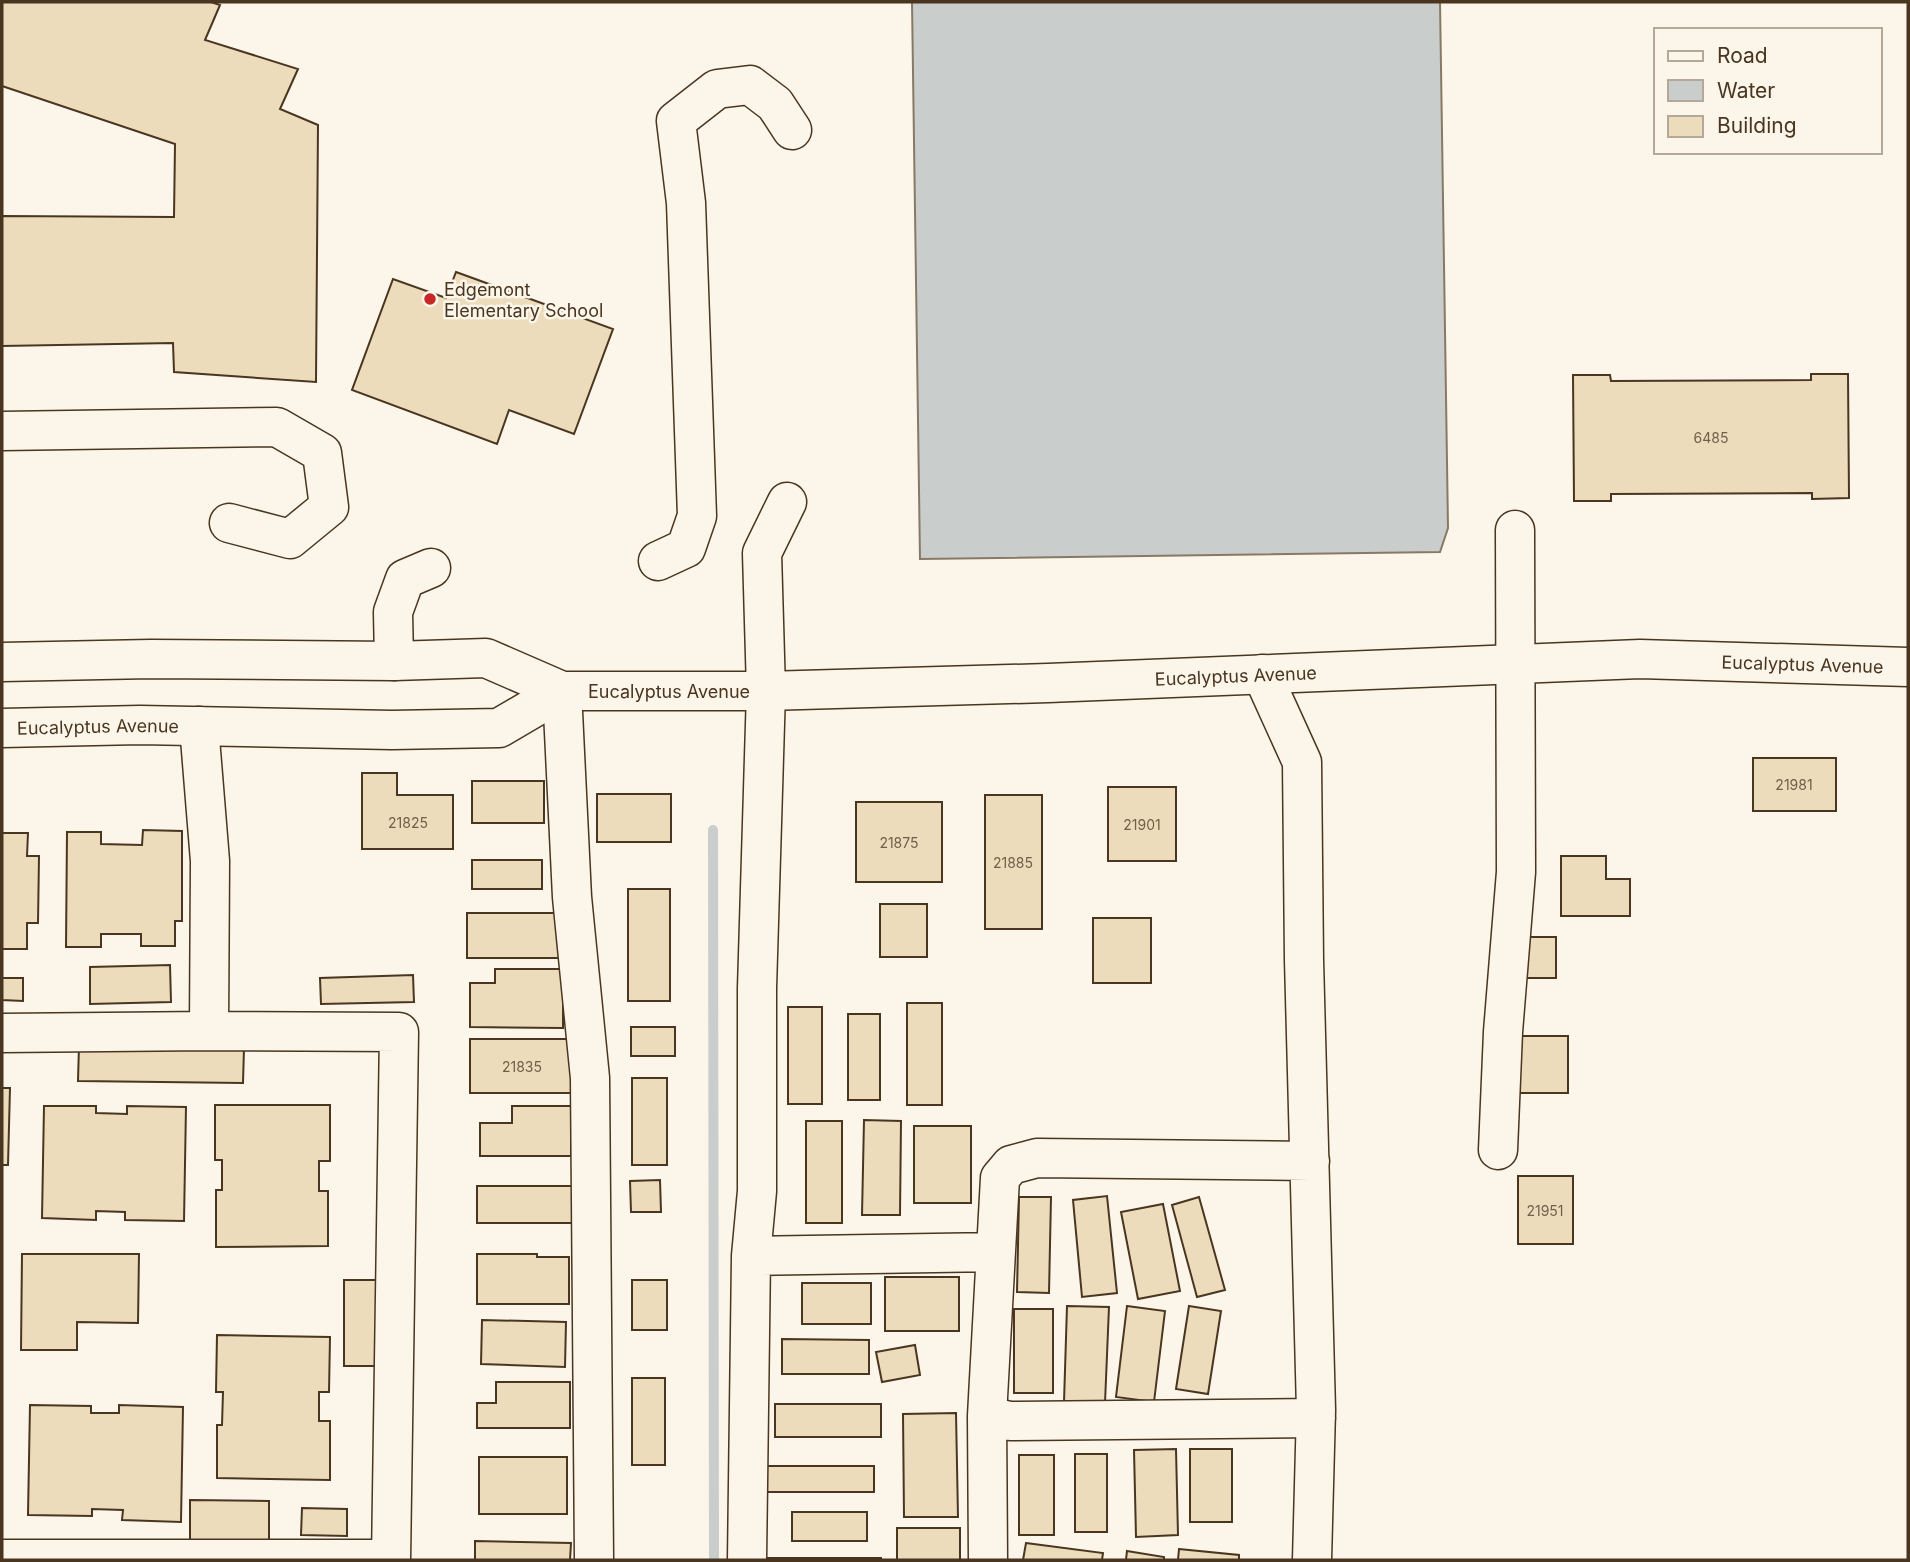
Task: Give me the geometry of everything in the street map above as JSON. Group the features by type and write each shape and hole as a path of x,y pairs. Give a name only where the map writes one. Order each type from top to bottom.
{"street":[{"path":"658,561 686,548 697,516 686,203 676,121 717,89 750,85 775,104 792,130"},
{"path":"2,431 276,428 323,453 329,507 290,539 229,523"},
{"path":"747,1560 751,1256 757,1191 757,988 766,691 762,553 787,502"},
{"path":"1498,1150 1503,1032 1516,872 1515,530"},
{"path":"394,661 393,612 405,579 431,568"},
{"name":"Eucalyptus Avenue","path":"2,662 151,659 394,661 486,658 562,691 766,691 1640,659 1908,667"},
{"path":"1262,674 1301,762 1316,1418 1312,1560"},
{"path":"562,691 572,897 590,1078 594,1560"},
{"name":"Eucalyptus Avenue","path":"2,728 499,728 562,691"},
{"path":"199,726 210,861 209,1031"},
{"path":"2,1033 399,1031 391,1560 2,1559"},
{"path":"988,1560 987,1416 1000,1178 1011,1165 1037,1158 1310,1161"},
{"path":"751,1256 996,1252"},
{"path":"987,1416 1010,1421 1316,1418"}],"water":[{"path":"912,2 1440,2 1448,528 1440,552 920,559"}],"building":[{"path":"2,2 211,2 220,5 205,40 298,69 280,109 318,125 316,382 174,372 173,343 2,346 2,216 174,217 175,144 2,86"},
{"path":"456,272 613,329 574,434 509,410 497,444 352,390 393,279 446,298"},
{"path":"1811,374 1848,374 1849,498 1812,499 1812,493 1611,494 1611,501 1574,501 1573,375 1610,375 1611,381 1811,380"},
{"path":"1753,758 1836,758 1836,811 1753,811"},
{"path":"362,773 397,773 397,795 453,795 453,849 362,849"},
{"path":"472,781 544,781 544,823 472,823"},
{"path":"1108,787 1176,787 1176,861 1108,861"},
{"path":"597,794 671,794 671,842 597,842"},
{"path":"985,795 1042,795 1042,929 985,929"},
{"path":"856,802 942,802 942,882 856,882"},
{"path":"143,830 182,831 182,921 175,921 175,946 141,946 141,934 101,934 101,947 66,947 67,832 101,832 101,844 142,845"},
{"path":"2,833 28,833 27,856 39,856 38,923 27,923 27,949 2,949"},
{"path":"1561,856 1606,856 1606,879 1630,879 1630,916 1561,916"},
{"path":"472,860 542,860 542,889 472,889"},
{"path":"628,889 670,889 670,1001 628,1001"},
{"path":"880,904 927,904 927,957 880,957"},
{"path":"467,913 570,913 570,958 467,958"},
{"path":"1093,918 1151,918 1151,983 1093,983"},
{"path":"1522,937 1556,937 1556,978 1522,978"},
{"path":"170,965 171,1002 90,1004 90,967"},
{"path":"495,969 563,969 563,1028 470,1027 470,983 495,983"},
{"path":"413,975 414,1002 321,1004 320,978"},
{"path":"2,978 23,978 23,1001 2,1000"},
{"path":"907,1003 942,1003 942,1105 907,1105"},
{"path":"788,1007 822,1007 822,1104 788,1104"},
{"path":"848,1014 880,1014 880,1100 848,1100"},
{"path":"631,1027 675,1027 675,1056 631,1056"},
{"path":"1514,1036 1568,1036 1568,1093 1514,1093"},
{"path":"470,1039 574,1039 574,1093 470,1093"},
{"path":"79,1045 244,1048 243,1083 78,1081"},
{"path":"632,1078 667,1078 667,1165 632,1165"},
{"path":"2,1088 10,1088 8,1165 2,1165"},
{"path":"215,1105 330,1105 330,1161 319,1161 319,1191 328,1191 328,1246 216,1247 216,1190 222,1190 222,1160 215,1160"},
{"path":"44,1106 96,1106 96,1113 127,1114 127,1106 186,1107 184,1221 125,1220 125,1212 96,1211 96,1220 42,1218"},
{"path":"512,1106 571,1106 571,1156 480,1156 480,1123 512,1123"},
{"path":"864,1120 901,1121 900,1215 862,1215"},
{"path":"806,1121 842,1121 842,1223 806,1223"},
{"path":"914,1126 971,1126 971,1203 914,1203"},
{"path":"1518,1176 1573,1176 1573,1244 1518,1244"},
{"path":"660,1180 661,1212 631,1212 630,1181"},
{"path":"477,1186 573,1186 573,1223 477,1223"},
{"path":"1107,1196 1117,1293 1082,1297 1073,1200"},
{"path":"1019,1197 1051,1197 1049,1293 1017,1292"},
{"path":"1199,1197 1225,1290 1197,1297 1172,1205"},
{"path":"1163,1204 1180,1291 1138,1299 1121,1212"},
{"path":"22,1254 139,1254 138,1323 77,1322 77,1350 21,1350"},
{"path":"477,1254 569,1257 569,1304 477,1304"},
{"path":"885,1277 959,1277 959,1331 885,1331"},
{"path":"344,1280 380,1280 380,1366 344,1366"},
{"path":"632,1280 667,1280 667,1330 632,1330"},
{"path":"802,1283 871,1283 871,1324 802,1324"},
{"path":"1067,1306 1109,1307 1105,1403 1064,1402"},
{"path":"1127,1306 1165,1311 1154,1402 1116,1397"},
{"path":"1189,1306 1221,1311 1208,1394 1176,1389"},
{"path":"1014,1309 1053,1309 1053,1393 1014,1393"},
{"path":"482,1320 566,1322 565,1367 481,1364"},
{"path":"217,1335 330,1337 329,1392 319,1392 319,1421 330,1421 330,1480 217,1478 217,1425 222,1425 223,1392 216,1392"},
{"path":"782,1339 869,1340 869,1374 782,1374"},
{"path":"915,1345 920,1375 882,1382 876,1352"},
{"path":"632,1378 665,1378 665,1465 632,1465"},
{"path":"496,1382 570,1382 570,1428 477,1428 477,1403 496,1403"},
{"path":"775,1404 881,1404 881,1437 775,1437"},
{"path":"30,1405 91,1406 91,1413 119,1413 119,1405 183,1407 181,1522 122,1520 123,1510 92,1509 92,1516 28,1515"},
{"path":"956,1413 958,1517 904,1517 903,1414"},
{"path":"1176,1449 1178,1535 1136,1537 1134,1450"},
{"path":"1190,1449 1232,1449 1232,1522 1190,1522"},
{"path":"1075,1454 1107,1454 1107,1532 1075,1532"},
{"path":"1019,1455 1054,1455 1054,1535 1019,1535"},
{"path":"479,1457 567,1457 567,1514 479,1514"},
{"path":"766,1466 874,1466 874,1492 766,1492"},
{"path":"190,1500 269,1501 269,1542 190,1541"},
{"path":"302,1508 347,1509 347,1536 301,1535"},
{"path":"792,1512 867,1512 867,1541 792,1541"},
{"path":"897,1528 960,1528 960,1560 897,1560"},
{"path":"475,1541 571,1543 570,1560 475,1560"},
{"path":"1026,1543 1103,1553 1102,1560 1023,1560"},
{"path":"1179,1549 1239,1555 1239,1560 1178,1560"},
{"path":"1127,1551 1164,1557 1164,1560 1126,1560"},
{"path":"881,1558 881,1560 766,1560"}],"waterway":[{"path":"713,830 714,1560"}],"place":[{"name":"Edgemont Elementary School","path":"430,299"}]}
